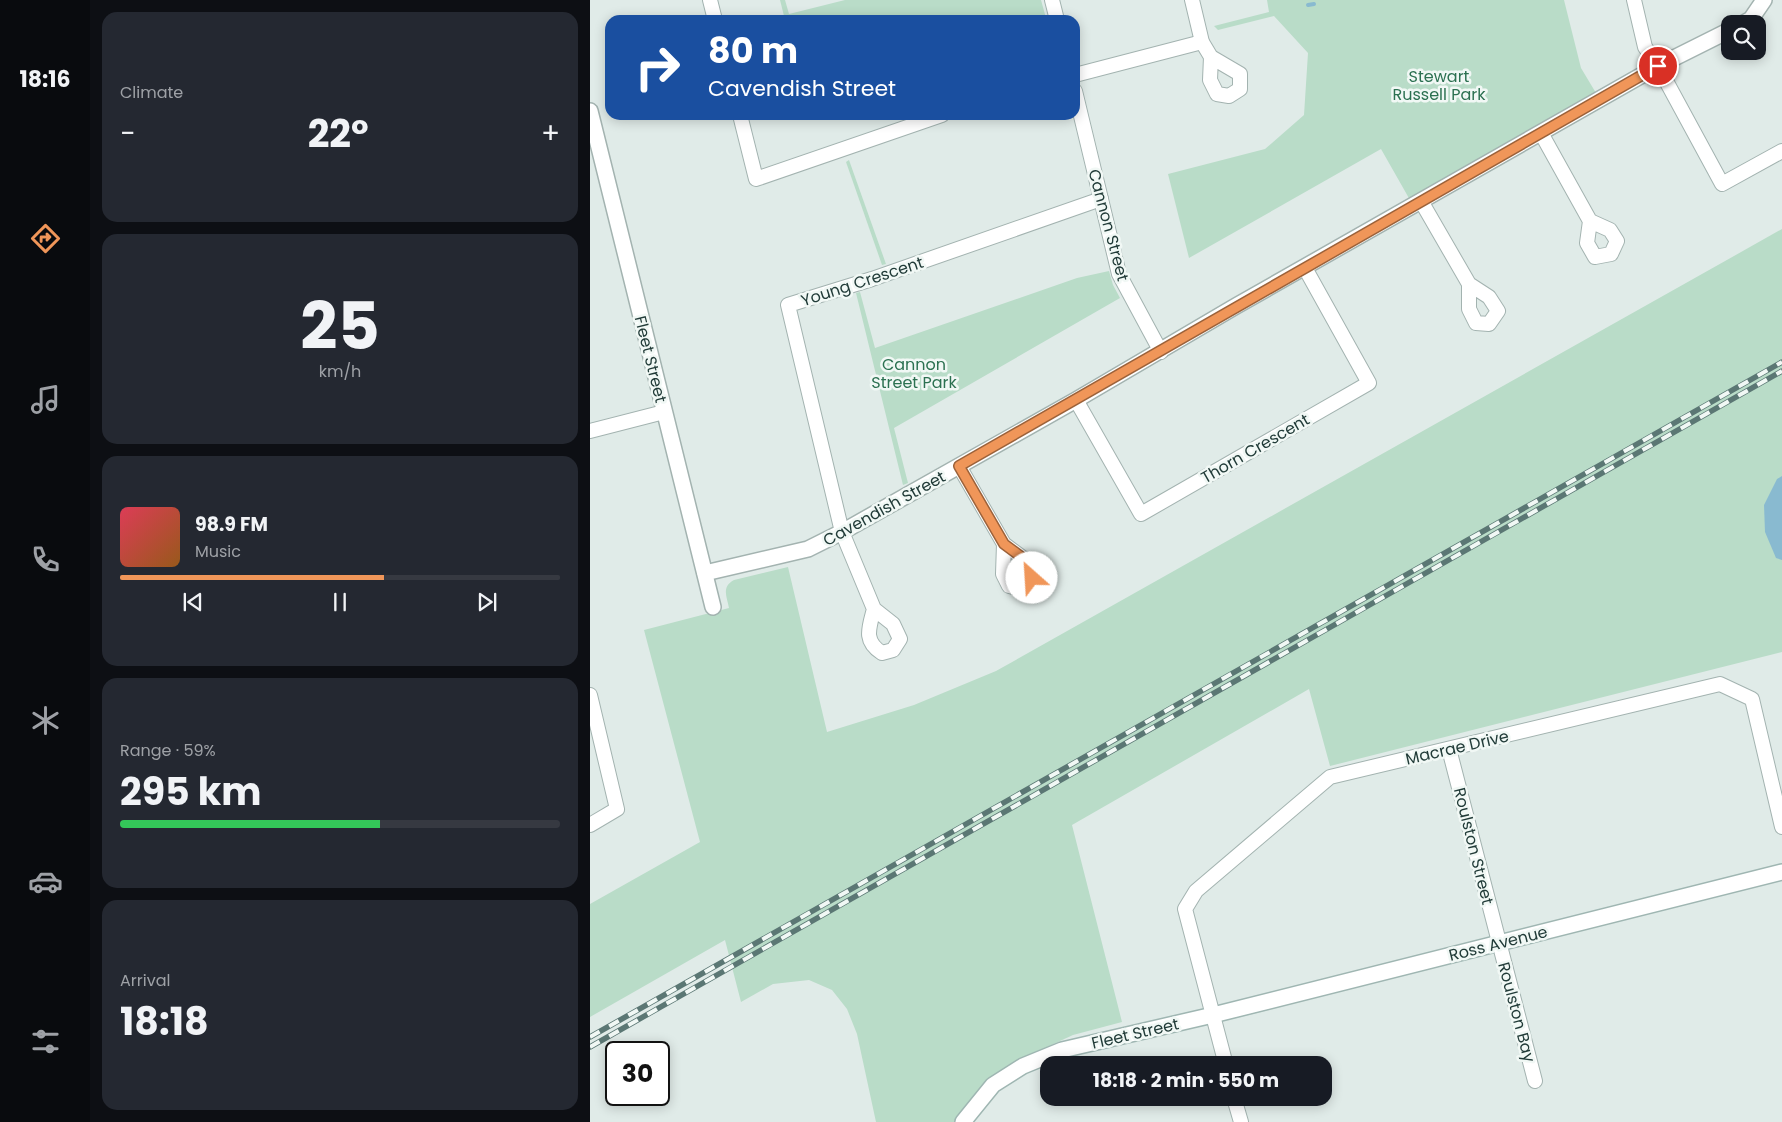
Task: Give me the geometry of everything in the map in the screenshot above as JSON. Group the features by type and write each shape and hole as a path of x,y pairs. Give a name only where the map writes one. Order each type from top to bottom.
{"street":[{"path":"710,0 714,15"},
{"path":"1052,0 1056,15"},
{"path":"1192,0 1202,42 1211,58"},
{"path":"1634,0 1646,47 1722,184 1782,151"},
{"path":"1754,15 1764,0"},
{"name":"Cavendish Street","path":"705,573 808,549 842,532 1161,352 1236,306 1658,66 1721,34"},
{"path":"1080,74 1202,42"},
{"name":"Fleet Street","path":"590,111 713,607"},
{"name":"Cannon Street","path":"1080,113 1119,274 1161,352"},
{"path":"741,120 756,179 927,120"},
{"path":"1541,133 1590,221"},
{"name":"Young Crescent","path":"842,532 788,305 872,279 1101,200"},
{"path":"1421,201 1469,284"},
{"name":"Thorn Crescent","path":"1076,400 1141,514 1369,383 1305,268"},
{"path":"590,431 664,412"},
{"path":"959,466 1004,544"},
{"path":"842,532 874,609"},
{"name":"Macrae Drive","path":"1224,1056 1185,909 1196,891 1330,777 1720,684 1752,699 1782,827"},
{"path":"590,695 617,809 590,825"},
{"name":"Roulston Street","path":"1449,750 1499,943"},
{"name":"Ross Avenue","path":"1213,1014 1782,872"},
{"name":"Roulston Bay","path":"1499,943 1535,1081"},
{"name":"Fleet Street","path":"963,1122 993,1085 1023,1066 1062,1050 1213,1014"},
{"path":"1236,1106 1241,1122"}],"green space":[{"path":"780,0 785,0 789,14 845,0 1041,0 1045,15 784,15"},
{"name":"Stewart Russell Park","path":"1267,0 1564,0 1581,68 1596,93 1410,200 1381,149 1189,258 1168,174 1265,149 1304,115 1308,53 1274,16 1218,30 1214,26 1269,12"},
{"path":"849,160 886,264 882,265 846,162"},
{"path":"1782,229 1782,652 1330,766 1309,689 1072,825 1122,1022 1073,1035 1036,1052 997,1080 963,1122 876,1122 857,1034 847,1009 832,990 809,980 773,984 741,1002 725,940 590,1017 590,904 700,842 644,630 729,608 726,589 734,580 788,567 827,732 914,705 996,671"},
{"name":"Cannon Street Park","path":"1109,271 1113,285 1120,298 894,428 908,483 903,485 856,293 860,292 875,348 1077,278"}],"water":[{"path":"1782,476 1782,560 1776,558 1765,532 1764,505 1777,479"}],"waterway":[{"path":"1308,5 1314,4"}],"railway":[{"path":"590,1037 1782,362"},
{"path":"590,1047 1782,371"}],"route":[{"path":"1032,578 1031,564 1004,544 959,466 1658,66"}]}
